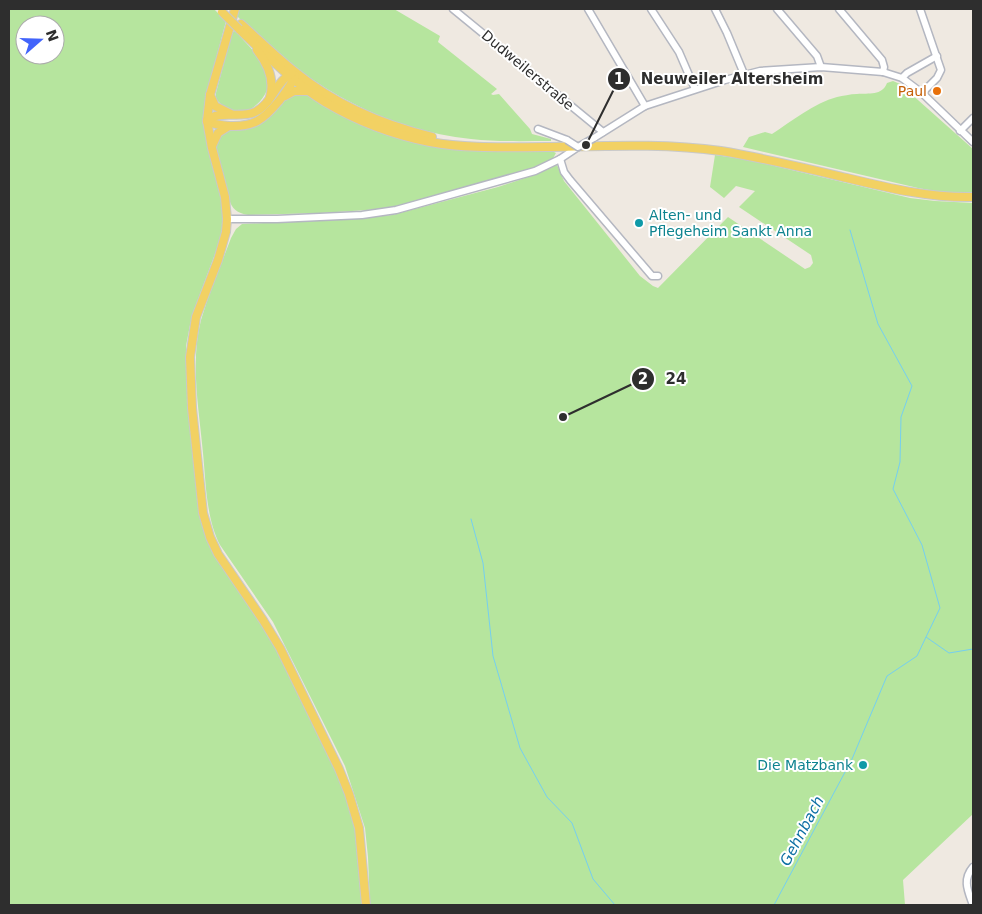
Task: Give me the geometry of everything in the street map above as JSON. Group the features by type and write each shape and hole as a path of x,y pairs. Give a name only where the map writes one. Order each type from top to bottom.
{"main road":[{"path":"234,9 210,95 207,121 225,197 227,220 224,241 218,260 196,317 190,356 193,416 204,514 206,527 218,554 264,620 280,648 344,782 359,828 366,905"},
{"path":"222,10 310,91 340,110 391,131 430,142 482,146 636,145 699,148 762,158 906,191 936,196 973,197"},
{"path":"240,26 260,53 271,75 270,99"},
{"path":"247,36 293,75 334,99 379,120 435,138 482,146"},
{"path":"207,121 214,116 247,115 256,112 293,75"},
{"path":"283,97 293,75"},
{"path":"207,121 216,125 244,126 257,122 283,97 294,91 310,91"},
{"path":"210,95 218,108 235,115"},
{"path":"212,148 218,133 229,126"}],"street":[{"name":"Dudweilerstraße","path":"453,9 603,132"},
{"path":"588,9 645,106"},
{"path":"651,9 679,52 695,89"},
{"path":"715,9 744,74"},
{"path":"777,9 817,56 821,66"},
{"path":"839,9 882,60 883,72"},
{"path":"920,9 937,56 940,73 922,93"},
{"path":"902,78 907,73 937,56"},
{"path":"227,220 362,215 396,210 536,171 560,159 645,106 744,74 794,68 821,66 883,72 902,78 922,93 973,142"},
{"path":"960,131 973,118"},
{"path":"538,129 568,140 578,147"},
{"path":"560,159 564,172 599,216 652,276 658,276"},
{"path":"973,867 968,873 966,880 973,905"}],"green space":[{"path":"9,9 214,9 226,21 206,97 205,116 222,196 224,230 197,302 186,346 190,416 201,517 209,541 277,649 340,778 355,820 363,905 9,905"},
{"path":"238,9 394,9 440,36 438,42 497,89 491,94 499,94 530,129 532,134 551,139 551,141 501,141 437,134 373,113 315,81 288,62 237,16"},
{"path":"235,31 260,59 269,77 268,87 263,97 251,109 243,112 230,110 216,99 232,32"},
{"path":"893,81 900,84 973,149 973,193 940,192 918,188 743,147 749,137 765,132 772,134 820,103 852,94 878,92 887,83"},
{"path":"297,94 309,95 411,140 552,151 556,153 552,160 531,169 408,204 382,209 248,215 238,212 230,202 217,156 216,141 218,137 227,129 264,121 284,101"},
{"path":"715,155 749,160 910,198 973,203 973,814 903,880 905,905 370,905 365,828 345,766 273,622 220,545 215,535 209,512 198,403 196,353 201,320 231,238 236,229 242,224 392,215 498,187 557,165 564,181 640,276 653,286 658,288 728,217 805,269 810,267 813,263 811,255 739,207 755,191 736,186 724,198 710,187"}],"waterway":[{"path":"850,230 878,324 912,386 901,417 900,462 893,489 922,545 940,608 926,637"},
{"path":"471,519 483,563 493,656 520,748 547,797 572,823 593,879 615,905"},
{"name":"Gehnbach","path":"774,905 852,759 887,676 917,656 926,637 949,653 973,649"}],"place":[{"name":"Paul","path":"937,91"},
{"name":"Neuweiler Altersheim","path":"586,145"},
{"name":"Alten- und Pflegeheim Sankt Anna","path":"639,223"},
{"name":"24","path":"563,417"},
{"name":"Die Matzbank","path":"863,765"}]}
